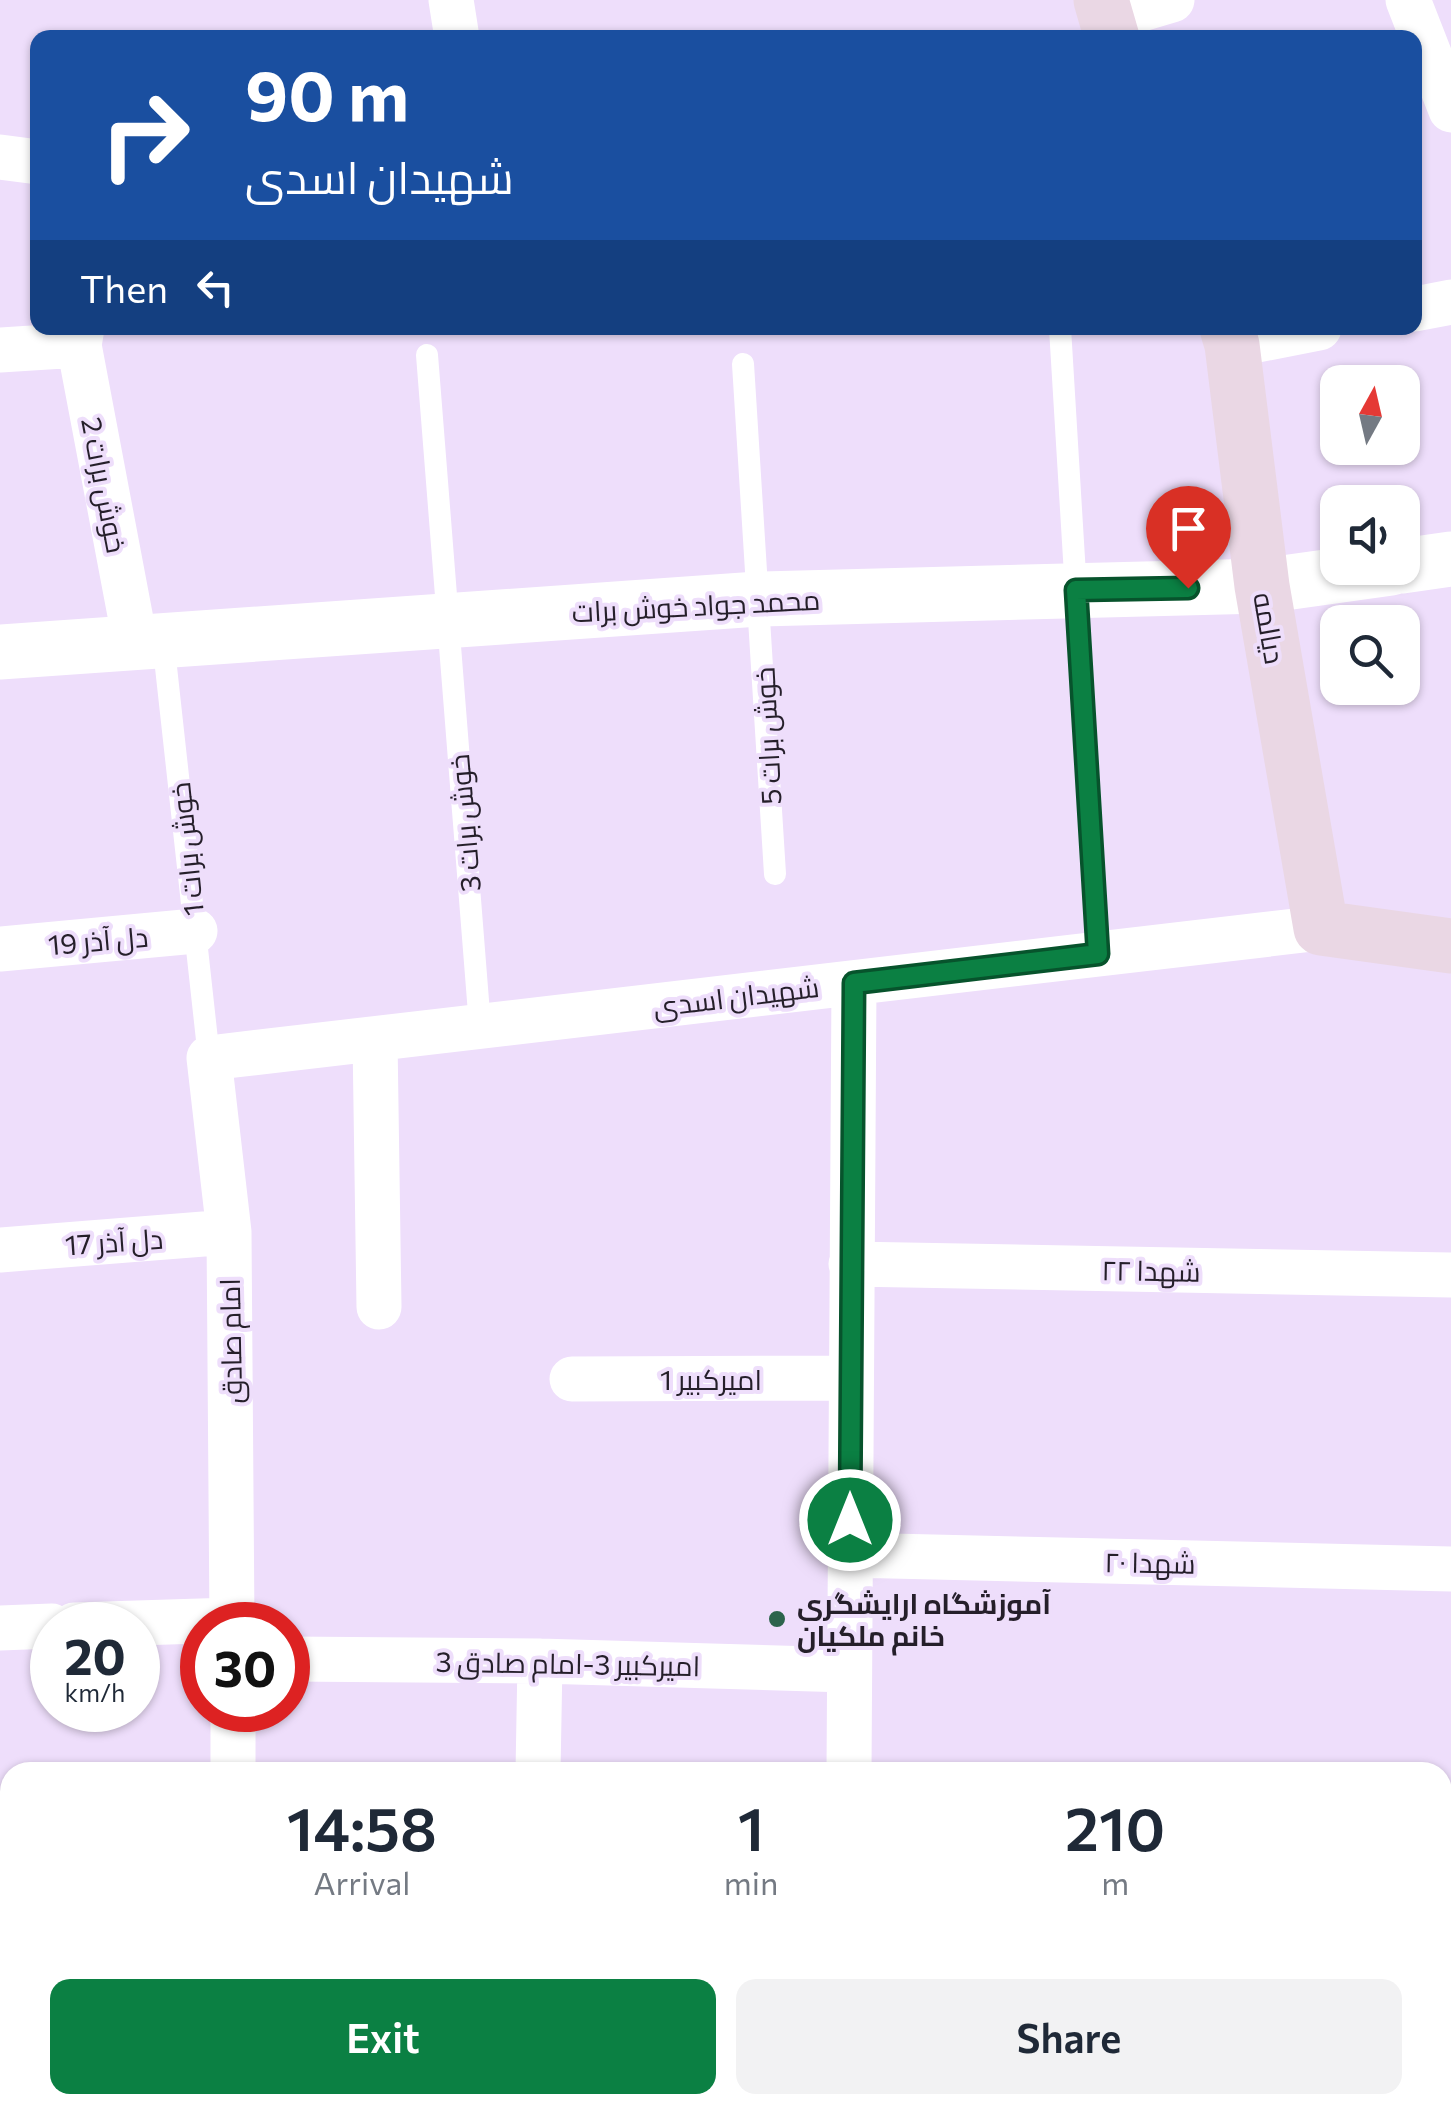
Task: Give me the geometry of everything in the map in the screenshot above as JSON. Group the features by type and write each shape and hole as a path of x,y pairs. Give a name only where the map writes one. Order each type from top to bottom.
{"main road":[{"name":"دیالمه","path":"1229,336 1262,586 1322,928"},
{"path":"1322,928 1451,946"}],"street":[{"path":"450,0 456,30"},
{"path":"1107,19 1172,0"},
{"path":"1408,0 1420,30"},
{"path":"1422,36 1451,110"},
{"path":"0,157 30,161"},
{"path":"1422,308 1451,302"},
{"path":"0,350 80,336"},
{"name":"خوش برات 2","path":"80,336 149,641"},
{"path":"1420,563 1451,559"},
{"name":"محمد جواد خوش برات","path":"0,652 758,599 1262,586 1320,578"},
{"name":"شهیدان اسدی","path":"209,1058 1322,928"},
{"name":"دل آذر 19","path":"0,948 196,931"},
{"path":"849,1762 854,983"},
{"path":"375,1039 379,1307"},
{"name":"امام صادق","path":"209,1058 229,1232 232,1602"},
{"name":"دل آذر 17","path":"0,1250 229,1232"},
{"name":"شهدا ۲۲","path":"852,1264 1451,1276"},
{"name":"امیرکبیر 1","path":"572,1379 850,1378"},
{"name":"شهدا ۲۰","path":"849,1555 1451,1569"},
{"path":"0,1628 30,1627"},
{"name":"امیرکبیر 3-امام صادق 3","path":"310,1659 848,1670"},
{"path":"538,1762 540,1661"},
{"path":"233,1732 234,1762"}],"lane":[{"path":"1060,335 1098,954"},
{"name":"خوش برات 3","path":"427,356 480,1026"},
{"name":"خوش برات 5","path":"744,364 775,874"},
{"name":"خوش برات 1","path":"149,641 196,931 209,1058"}],"place":[{"name":"آموزشگاه ارایشگری خانم ملکیان","path":"777,1619"}],"route":[{"path":"850,1520 854,983 1098,954 1076,590 1188,588"}]}
